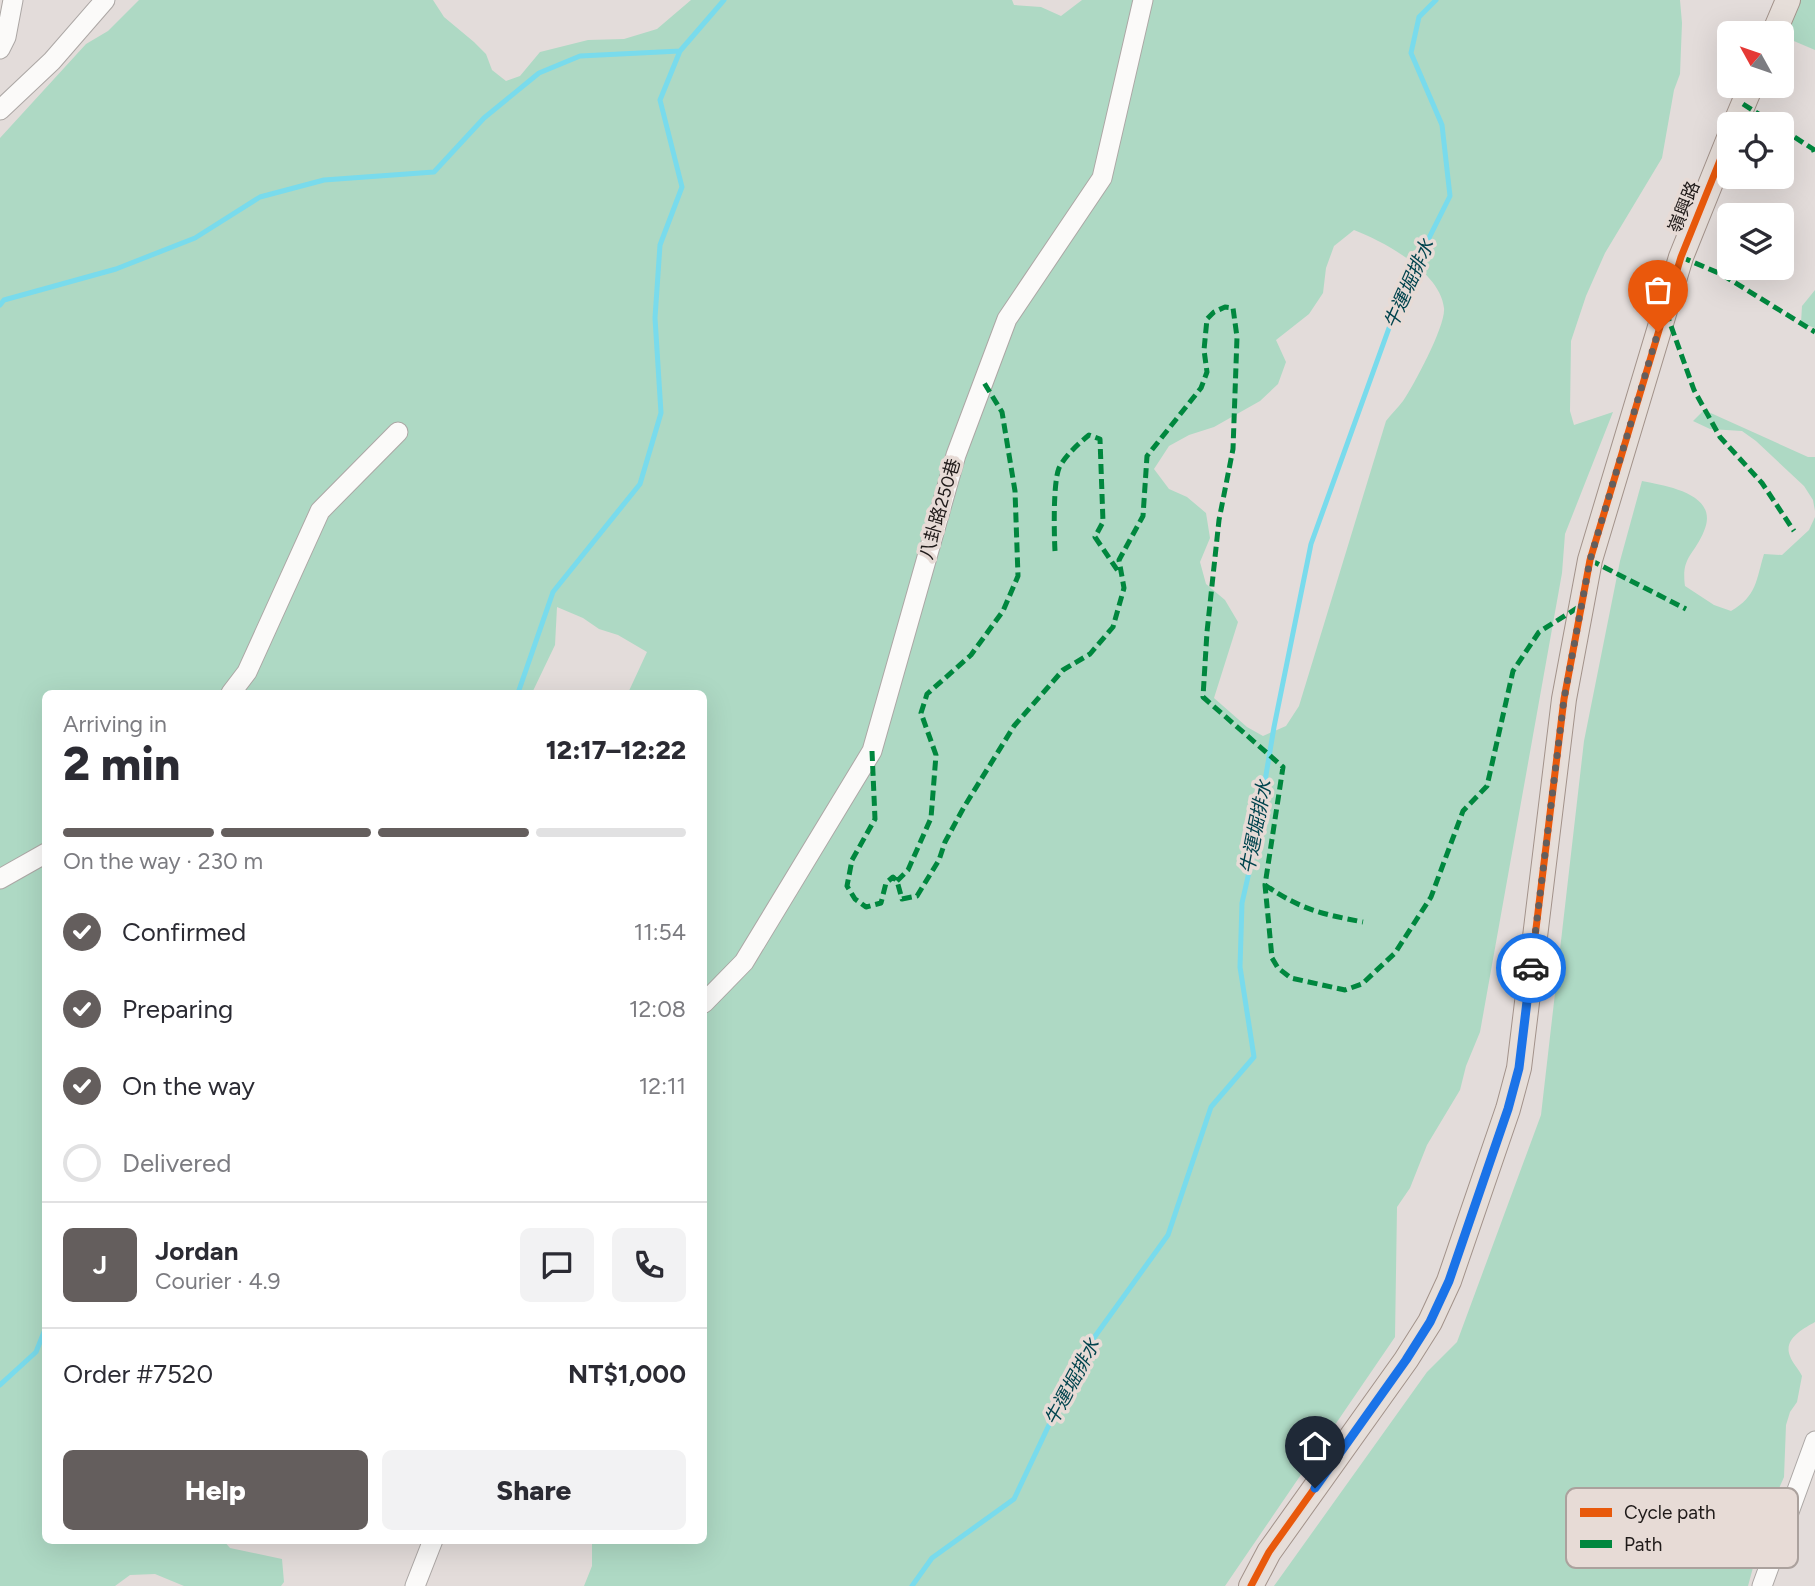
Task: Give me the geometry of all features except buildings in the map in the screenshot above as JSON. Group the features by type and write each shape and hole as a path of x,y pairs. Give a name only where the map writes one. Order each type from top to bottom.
{"main road":[{"path":"1779,21 1788,0"},
{"name":"嶺興路","path":"1251,1586 1269,1552 1406,1360 1430,1322 1449,1281 1508,1109 1519,1068 1564,699 1590,560 1681,257 1717,168"}],"lane":[{"path":"0,49 6,37 13,0"},
{"path":"0,110 52,61 105,0"},
{"name":"八卦路250巷","path":"707,1000 744,962 872,751 956,455 1007,319 1102,178 1143,0"},
{"path":"233,690 247,671 320,512 398,432"},
{"path":"0,879 42,855"},
{"path":"1798,1488 1815,1441"},
{"path":"415,1586 431,1544"},
{"path":"1762,1586 1769,1568"}],"green space":[{"path":"139,0 433,0 444,17 486,54 492,70 506,81 520,76 540,52 588,40 624,39 657,29 691,0 1012,0 1014,5 1041,7 1061,16 1082,0 1680,0 1680,74 1674,90 1662,158 1605,253 1586,296 1571,341 1570,411 1574,425 1613,412 1565,534 1562,573 1480,1032 1466,1066 1460,1090 1427,1145 1410,1188 1397,1207 1395,1337 1225,1586 584,1586 592,1566 592,1544 707,1544 707,690 629,690 647,652 618,635 599,629 583,618 557,607 555,645 533,690 42,690 42,1544 226,1544 230,1548 282,1559 284,1582 281,1586 184,1586 155,1574 130,1575 115,1586 0,1586 0,138 86,44 108,31","holes":["1354,230 1395,250 1433,282 1444,308 1443,316 1435,341 1414,382 1403,401 1386,421 1299,706 1286,726 1263,736 1247,727 1214,698 1238,622 1225,600 1206,584 1200,562 1210,538 1206,513 1187,497 1169,489 1154,469 1169,446 1189,435 1214,427 1260,401 1278,384 1286,362 1276,340 1309,314 1323,293 1326,268 1334,246"]},
{"path":"1794,0 1815,0 1815,50 1794,41 1794,21 1787,21"},
{"path":"1815,290 1815,328 1801,323 1802,306"},
{"path":"1704,410 1808,457 1815,457 1815,511 1813,500 1804,486 1756,441 1742,431 1710,429 1693,421"},
{"path":"1642,481 1677,489 1698,500 1705,508 1707,518 1704,531 1685,568 1685,586 1714,605 1731,611 1751,593 1764,554 1782,555 1809,530 1815,517 1815,1322 1795,1335 1789,1344 1791,1359 1802,1376 1797,1402 1786,1425 1784,1477 1779,1488 1566,1488 1566,1568 1753,1568 1748,1586 1274,1586 1427,1372 1457,1342 1541,1115 1584,741 1620,561"}],"waterway":[{"path":"0,305 4,300 116,269 195,238 260,197 324,180 434,172 484,118 539,73 580,56 680,51 724,0"},
{"name":"牛運堀排水","path":"912,1586 932,1558 1014,1499 1083,1353 1168,1235 1211,1107 1254,1057 1240,967 1242,903 1311,544 1402,292 1450,196 1442,125 1411,53 1419,17 1436,0"},
{"path":"519,690 553,592 640,484 661,413 655,318 660,245 682,187 660,100 680,51"},
{"path":"0,1385 36,1352 42,1337"}],"marked path":[{"path":"1743,104 1755,112"},
{"path":"1794,137 1813,149 1815,154"},
{"path":"1681,257 1721,274 1815,332"},
{"path":"872,751 875,819 852,860 847,886 855,899 866,907 881,903 886,883 893,877 897,881 902,899 917,896 939,860 945,842 964,807 1014,726 1063,670 1090,654 1113,627 1124,588 1119,560 1143,516 1147,456 1201,388 1207,372 1204,350 1207,319 1225,307 1233,308 1237,337 1233,449 1219,520 1203,697 1283,767 1265,885 1272,958 1278,968 1291,978 1345,990 1362,984 1395,953 1431,897 1463,811 1487,786 1513,671 1539,632 1582,605"},
{"path":"1666,312 1694,390 1720,437 1762,483 1794,531"},
{"path":"897,881 908,870 931,818 936,755 921,713 927,694 971,655 1003,611 1018,576 1015,491 1002,412 983,381"},
{"path":"1055,551 1055,496 1059,468 1076,446 1089,435 1100,439 1103,522 1095,537 1120,574"},
{"path":"1590,560 1686,609"},
{"path":"1265,885 1311,910 1363,922"}],"cycle path":[{"path":"1251,1586 1269,1552 1406,1360 1430,1322 1449,1281 1508,1109 1519,1068 1564,699 1590,560 1681,257 1717,168"}],"way so far":[{"path":"1531,968 1564,699 1590,560 1658,332"}],"route":[{"path":"1315,1488 1406,1360 1430,1322 1449,1281 1508,1109 1519,1068 1531,968"}]}
